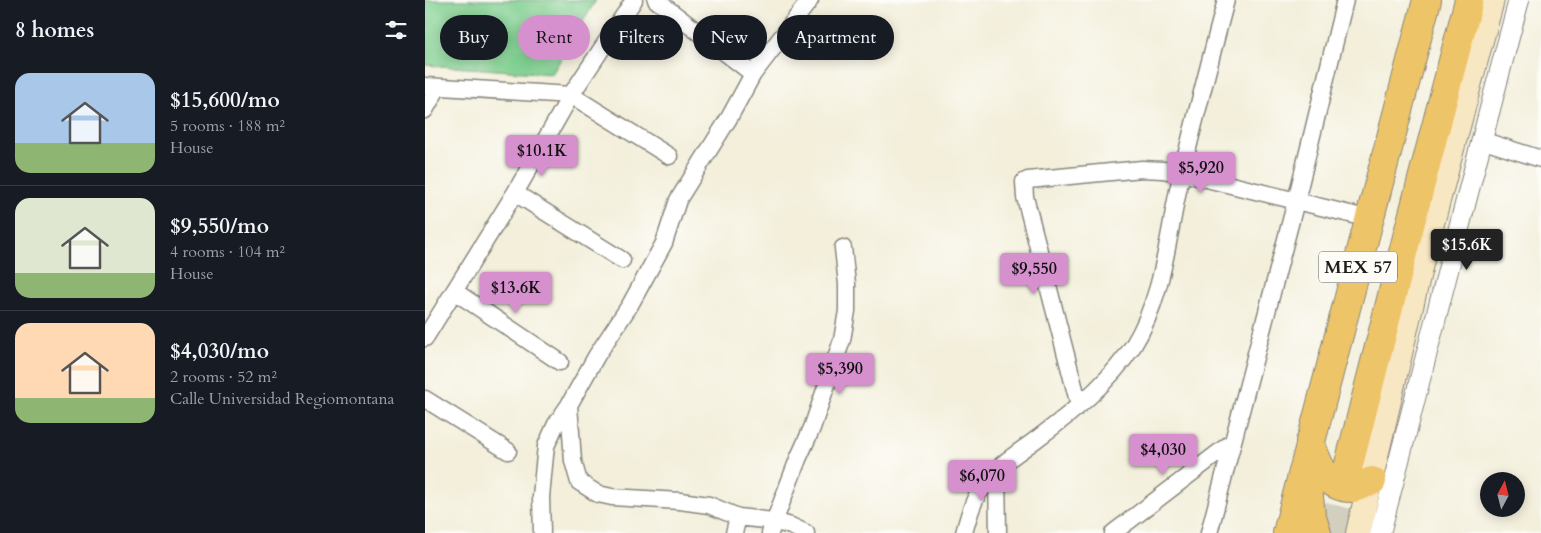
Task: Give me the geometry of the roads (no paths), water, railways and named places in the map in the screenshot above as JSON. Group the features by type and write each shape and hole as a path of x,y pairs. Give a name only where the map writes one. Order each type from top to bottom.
{"highway":[{"name":"MEX 57","path":"1287,533 1427,0"},
{"name":"MEX 57","path":"1359,476 1407,237 1469,0"},
{"path":"1308,452 1329,480 1340,486 1354,488 1359,476"},
{"path":"1308,452 1311,515 1317,533"}],"main road":[{"path":"1358,533 1359,476 1421,264 1492,0"}],"street":[{"path":"425,338 515,193 571,95 634,0"},
{"path":"656,0 753,74"},
{"path":"542,531 541,497 547,446 556,424 630,305 664,243 678,200 729,118 753,74 810,0"},
{"path":"964,533 971,508 987,480 1079,405 1119,366 1145,324 1155,299 1182,173 1226,0"},
{"path":"1209,533 1296,201 1345,0"},
{"path":"1381,533 1481,140 1519,0"},
{"path":"425,110 431,87 571,95 669,156"},
{"path":"1481,140 1541,159"},
{"path":"1079,405 1025,197 1024,182 1037,178 1125,170 1163,170 1371,219"},
{"path":"515,193 622,260"},
{"path":"772,527 812,428 842,340 847,311 847,284 843,248"},
{"path":"454,292 560,362"},
{"path":"425,398 508,451"},
{"path":"569,405 573,461 579,482 598,494 612,497 680,501 709,505 736,525 791,526 806,533"},
{"path":"1113,533 1231,444"},
{"path":"997,470 999,533"}],"tunnel":[{"path":"1332,533 1347,472"}]}
